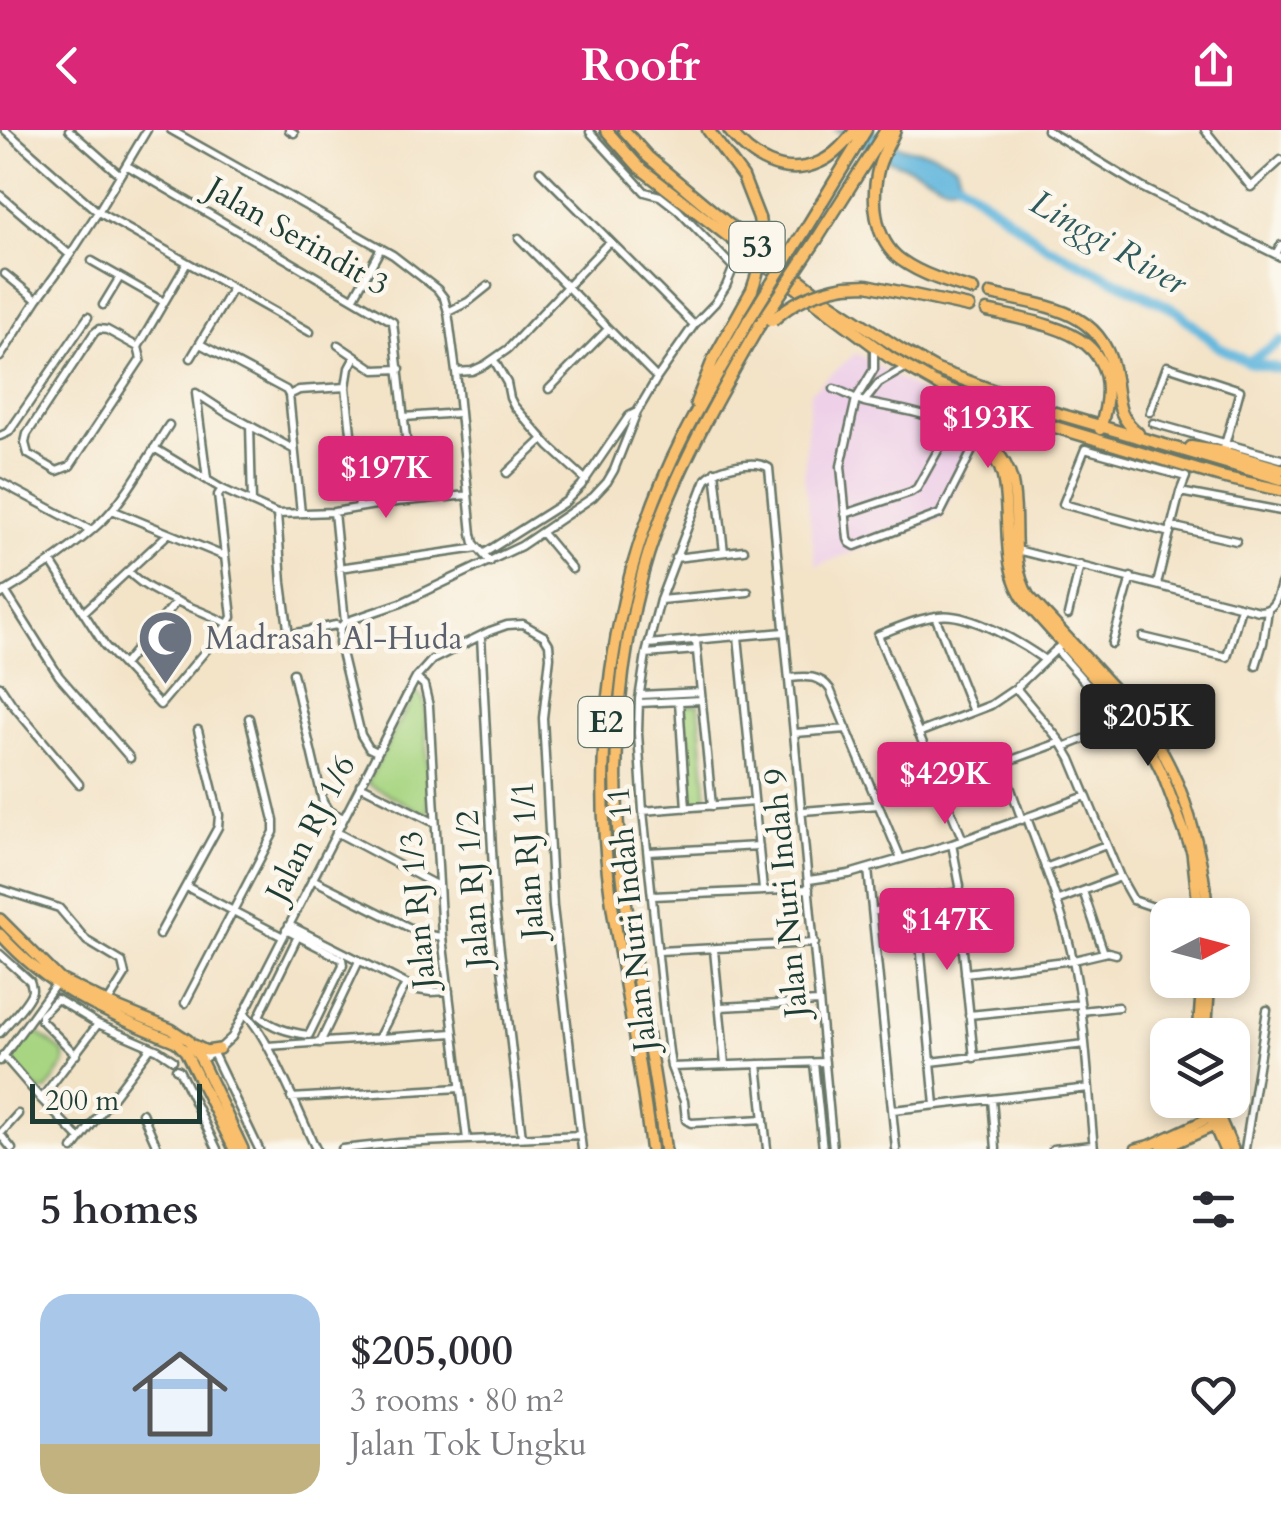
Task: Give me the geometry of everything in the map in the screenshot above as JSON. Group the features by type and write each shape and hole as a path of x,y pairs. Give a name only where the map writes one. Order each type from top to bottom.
{"highway":[{"name":"53","path":"606,130 638,167 906,368 940,386 1100,440 1135,456 1188,472 1281,490"},
{"name":"53","path":"624,130 708,208 830,303 920,361 996,393 1281,479"},
{"path":"680,441 713,360 752,290 763,248 753,197 708,130"},
{"path":"730,130 745,149 762,161 779,167 805,168 851,144 856,130"},
{"name":"E2","path":"652,1149 610,896 605,839 606,718 617,633 632,567 680,441 753,324 851,144 866,130"},
{"name":"E2","path":"665,1149 620,854 618,719 629,634 644,570 666,508 753,324 876,158 886,130"},
{"path":"895,130 876,158 875,202 880,227 891,251 917,269 973,290"},
{"path":"731,374 772,321 799,300 824,290 867,285 969,307"},
{"path":"991,294 1070,313 1085,322 1109,353 1112,392 1100,440"},
{"path":"986,310 1054,327 1085,343 1101,364 1126,424 1143,437"},
{"path":"970,384 979,399 996,393"},
{"path":"940,386 978,433 990,419 998,417 1046,424"},
{"path":"1074,418 1099,410 1112,392"},
{"path":"1166,444 1224,448 1281,468"}],"main road":[{"path":"979,399 978,433 1009,470 1014,486 1012,550 1024,587 1063,643 1145,724 1173,775 1198,847 1206,886 1202,898"},
{"path":"0,919 58,982"},
{"path":"0,934 13,949 58,982 176,1042 197,1062 243,1149"},
{"path":"105,1007 171,1030 199,1049 216,1051"},
{"path":"188,1040 234,1149"},
{"path":"1136,1149 1216,1120"},
{"path":"1162,1149 1216,1120"},
{"path":"1216,1120 1224,1149"},
{"path":"1216,1120 1233,1149"}],"street":[{"path":"5,130 98,212 310,332"},
{"path":"69,130 120,174"},
{"path":"1,354 70,255 147,130"},
{"path":"171,130 381,248 431,282 444,298 456,372 472,534 474,543 490,562"},
{"path":"1046,130 1144,188 1279,255 1281,245"},
{"path":"1205,130 1252,186 1281,160"},
{"path":"590,132 645,192 660,196 678,210 734,268"},
{"name":"Jalan Serindit 3","path":"126,165 394,322 413,500"},
{"path":"540,170 694,325"},
{"path":"0,195 70,255"},
{"path":"519,238 657,378"},
{"path":"456,372 472,371 508,350 608,242"},
{"path":"128,572 177,601 228,624 242,644 336,624 342,626 490,562 542,533 607,482 657,378 694,325 715,303 742,247"},
{"path":"354,297 381,248"},
{"path":"92,261 164,302"},
{"path":"138,347 106,330 94,333 27,434 28,454 58,470 70,466 141,359 138,347 187,263"},
{"path":"5,274 36,300"},
{"path":"103,305 120,276"},
{"path":"448,312 488,286"},
{"path":"191,358 232,289"},
{"path":"0,436 10,432 88,317"},
{"path":"549,388 608,329"},
{"path":"200,344 287,393 346,387"},
{"path":"338,345 375,370 400,369"},
{"path":"834,389 860,401 937,419 970,446 971,453 940,514 855,546 848,539 842,466 860,401 874,369 874,346"},
{"path":"355,357 346,387 359,506"},
{"path":"494,360 514,406 586,480"},
{"path":"1150,412 1167,366 1240,390 1224,448"},
{"path":"860,401 879,383 906,368"},
{"path":"207,480 196,393 293,448"},
{"path":"287,393 302,512"},
{"path":"339,568 480,551 565,502 586,480 630,416 638,412"},
{"path":"404,418 459,413"},
{"path":"1153,423 1224,448 1281,459"},
{"path":"130,758 59,676 3,593 76,544 112,510 169,425"},
{"path":"250,425 252,502"},
{"path":"845,514 912,492 951,427"},
{"path":"507,473 543,439"},
{"path":"154,448 222,489 277,514 334,512 468,495"},
{"path":"1135,456 1084,449 1062,504 1236,541"},
{"name":"Jalan Nuri Indah 9","path":"715,470 766,464 769,468 833,1149"},
{"path":"715,470 724,552"},
{"name":"Jalan Nuri Indah 11","path":"715,470 706,478 674,558 648,644 638,733 643,811 671,1067 684,1101 686,1120 691,1124 764,1119"},
{"path":"1158,584 1188,472"},
{"path":"0,482 90,530"},
{"path":"51,562 105,646 160,706 232,617 218,494 222,489"},
{"path":"1180,492 1281,511"},
{"path":"112,510 224,556"},
{"path":"334,512 342,626 339,644 361,735 369,748 378,752"},
{"path":"277,514 288,636"},
{"path":"542,533 572,569"},
{"path":"84,612 168,534"},
{"path":"674,558 744,550"},
{"path":"1012,550 1131,577 1241,608 1268,610"},
{"path":"1068,615 1080,565"},
{"path":"1112,644 1131,577"},
{"path":"1256,666 1268,610 1281,584"},
{"path":"660,600 748,592"},
{"path":"123,664 177,601"},
{"path":"1143,637 1227,657 1241,608"},
{"path":"963,840 878,635 947,615 964,618 1045,660"},
{"path":"936,616 974,712"},
{"name":"Jalan RJ 1/1","path":"481,635 507,625 524,624 544,636 548,644 543,718 553,907 582,1149"},
{"path":"648,644 784,632"},
{"name":"Jalan RJ 1/6","path":"197,1062 232,1037 416,678 432,660 481,635"},
{"name":"Jalan RJ 1/2","path":"481,635 496,908 522,1138"},
{"path":"738,636 763,890"},
{"path":"696,641 712,806"},
{"path":"918,732 991,705 1016,688 1063,643 1119,722 940,786"},
{"path":"646,654 697,650"},
{"path":"293,674 323,802 328,810 344,818"},
{"name":"Jalan RJ 1/3","path":"416,678 424,685 428,697 442,936 466,1140"},
{"path":"790,678 820,679 830,689 902,859"},
{"path":"0,686 80,784"},
{"path":"1016,688 1062,745 1132,900 1150,906"},
{"path":"640,699 701,696"},
{"path":"640,699 679,701 701,696"},
{"path":"679,701 686,808"},
{"path":"186,1002 274,832 249,718"},
{"path":"795,733 848,729"},
{"path":"159,935 218,827 198,730"},
{"path":"1001,764 1045,868 1074,960 1081,1008 1094,1147 1053,1149"},
{"path":"360,785 434,822"},
{"path":"653,896 809,885 952,844 1086,796"},
{"path":"643,811 754,802"},
{"path":"803,811 878,805"},
{"path":"336,832 438,886"},
{"path":"952,844 960,892 974,1058"},
{"path":"648,852 758,846"},
{"path":"1045,868 1106,846"},
{"path":"868,869 896,1149"},
{"path":"1056,902 1120,877"},
{"path":"312,879 422,934 442,936"},
{"path":"187,887 233,911 360,961 406,984 448,992"},
{"path":"0,889 59,908 88,940 122,962 125,974 105,1007"},
{"path":"1084,891 1104,953"},
{"path":"873,912 960,892"},
{"path":"916,900 935,1105"},
{"path":"286,931 343,962 308,1039"},
{"path":"256,1018 298,936"},
{"path":"658,951 814,944"},
{"path":"714,950 724,1065"},
{"path":"0,954 32,987 0,1033"},
{"path":"965,974 1116,954"},
{"path":"320,1042 360,961"},
{"path":"58,982 2,1058 80,1139"},
{"path":"378,1038 406,984"},
{"path":"76,1054 40,1018 56,999 98,1024 158,1050 175,1064 217,1149"},
{"path":"720,1007 819,1002"},
{"path":"969,1015 1118,1007"},
{"path":"1245,1149 1268,1010"},
{"path":"244,1014 320,1042 453,1033"},
{"path":"256,1018 316,1149"},
{"path":"41,1099 98,1024"},
{"path":"268,1046 308,1039"},
{"path":"932,1062 1085,1044"},
{"path":"73,1149 151,1047"},
{"path":"216,1051 258,1149"},
{"path":"671,1067 825,1062"},
{"path":"814,1063 823,1149"},
{"path":"758,1064 767,1149"},
{"path":"292,1098 460,1088"},
{"path":"893,1110 1089,1088"},
{"path":"992,1099 996,1149"},
{"path":"142,1112 154,1147"},
{"path":"12,1149 0,1134 18,1114"},
{"path":"342,1149 581,1134"}],"shaded area":[{"path":"856,353 948,409 976,448 941,519 816,566 804,475 810,392"}],"green space":[{"path":"415,693 425,703 429,816 367,783"},
{"path":"699,704 707,802 689,803 681,705"},
{"path":"34,1030 64,1053 65,1064 47,1090 40,1092 13,1067 12,1057"}],"water":[{"path":"836,130 872,130 901,147 933,153 956,165 962,182 946,186"}],"waterway":[{"name":"Linggi River","path":"953,177 1046,246 1177,311 1219,347 1248,362 1281,369"},
{"path":"1248,362 1281,341"}],"place":[{"name":"Madrasah Al-Huda","path":"166,687"}]}
